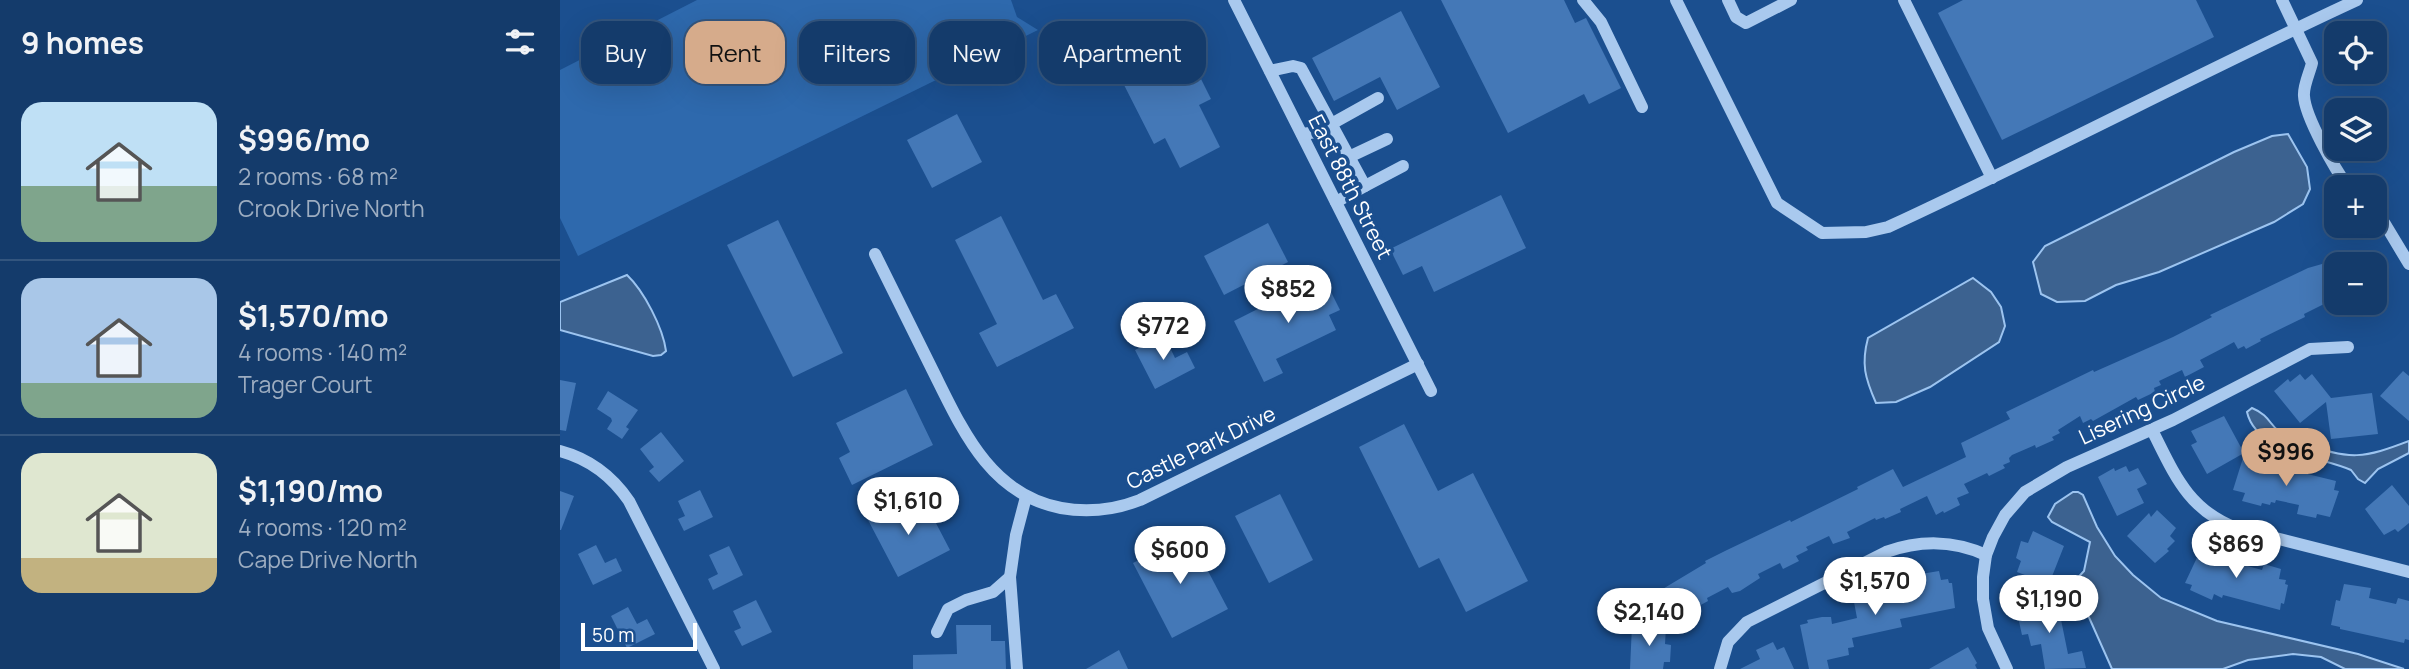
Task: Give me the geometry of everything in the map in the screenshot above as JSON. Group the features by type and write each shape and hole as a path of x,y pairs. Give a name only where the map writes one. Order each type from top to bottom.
{"street":[{"name":"East 88th Street","path":"1234,0 1432,391"},
{"path":"1583,0 1601,22 1642,107"},
{"path":"1676,0 1777,203 1822,233 1867,232 1888,227 2357,0"},
{"path":"1728,0 1736,17 1746,23 1791,0"},
{"path":"1905,0 1992,178"},
{"path":"2282,0 2312,63 2304,95 2315,129 2339,175"},
{"path":"1270,71 1293,66 1301,68 1365,186"},
{"path":"1302,134 1317,132 1378,98"},
{"path":"1351,156 1387,139"},
{"path":"1336,202 1403,166"},
{"path":"2387,227 2409,264"},
{"name":"Castle Park Drive","path":"875,254 969,440 981,457 1007,484 1026,497 1075,510 1104,509 1132,503 1418,364"},
{"name":"Lisering Circle","path":"1986,555 2005,515 2031,488 2067,467 2152,430 2310,349 2348,347"},
{"path":"2152,430 2177,480 2189,497 2216,520 2236,528 2409,572"},
{"path":"560,452 594,465 621,489 714,669"},
{"path":"1017,669 1010,578 1016,535 1026,497"},
{"path":"1720,669 1728,642 1747,622 1886,552 1908,545 1937,543 1966,547 1986,555 1983,577 1985,614 1993,642 2007,669"},
{"path":"937,632 948,609 993,592 1010,578"}],"shaded area":[{"path":"697,0 1011,0 1017,17 1023,21 929,21 929,84 578,256 560,218 560,70 581,59 581,84 671,84 671,21 656,21"},
{"path":"1025,22 1038,30 1025,36"},
{"path":"2288,134 2307,167 2310,189 2303,204 2274,222 2159,272 2116,285 2085,301 2057,302 2041,294 2033,262 2045,246 2234,152 2272,136"},
{"path":"627,275 640,290 657,321 666,351 661,355 653,356 560,330 560,302"},
{"path":"1973,278 1991,292 2001,307 2005,326 1999,342 1930,387 1896,402 1876,403 1865,371 1868,338"},
{"path":"2252,408 2263,414 2276,429 2286,435 2333,453 2368,454 2409,441 2409,453 2378,469 2365,483 2351,470 2275,444 2253,425 2247,412"},
{"path":"2073,492 2083,495 2097,527 2115,556 2161,598 2217,621 2358,654 2404,669 2345,669 2321,657 2293,654 2248,660 2223,669 2112,669 2075,586 2075,581 2084,571 2090,542 2052,522 2048,517 2055,504"}],"building":[{"path":"1441,0 1564,0 1575,23 1586,18 1621,88 1589,104 1584,94 1508,133"},
{"path":"1963,0 2196,0 2214,37 2002,140 1938,13"},
{"path":"1401,11 1440,87 1397,110 1380,77 1334,101 1312,58"},
{"path":"1124,84 1204,84 1211,99 1199,105 1220,147 1180,168 1165,138 1154,144"},
{"path":"957,114 982,162 932,188 907,140"},
{"path":"1501,195 1526,248 1434,292 1422,266 1403,275 1390,249"},
{"path":"1001,216 1043,300 1056,294 1074,328 997,367 979,333 997,324 955,240"},
{"path":"778,220 843,353 793,377 727,245"},
{"path":"1268,223 1288,262 1224,295 1204,256"},
{"path":"2324,263 2324,304 2304,314 2305,317 2260,339 2261,341 2246,349 2244,346 2238,349 2234,342 2200,360 2204,367 2185,377 2182,370 2159,381 2161,385 2154,388 2155,392 2138,400 2136,397 2093,421 2091,419 2083,423 2080,416 2058,430 2060,433 2052,437 2054,440 2012,455 2010,462 2003,465 2005,468 1964,484 1969,493 1957,498 1960,505 1936,515 1927,496 1900,509 1901,512 1885,519 1875,518 1847,532 1850,538 1833,544 1829,536 1806,547 1808,550 1796,556 1799,561 1783,569 1780,563 1758,574 1760,578 1740,591 1732,593 1728,587 1707,598 1708,601 1697,607 1700,612 1685,622 1682,617 1668,625 1656,604 1661,601 1656,593 1706,563 1705,561 1790,520 1791,522 1893,469 1903,487 1966,457 1961,443 2010,419 2006,412 2093,370 2094,372 2173,337 2212,317 2210,315 2308,268"},
{"path":"1323,276 1340,310 1329,315 1336,330 1276,359 1283,373 1264,382 1234,321"},
{"path":"1164,335 1175,358 1187,352 1195,368 1155,389 1135,350"},
{"path":"2403,371 2409,376 2409,421 2380,396"},
{"path":"2300,374 2305,380 2312,374 2331,398 2372,393 2378,434 2331,439 2326,402 2300,423 2274,391 2288,379 2290,382"},
{"path":"560,380 576,383 566,431 560,430"},
{"path":"906,389 933,445 852,485 839,458 850,452 836,423"},
{"path":"608,391 638,410 626,427 629,429 622,439 607,429 611,418 597,409"},
{"path":"2224,416 2244,453 2207,474 2191,445 2197,442 2191,431"},
{"path":"1404,424 1438,491 1473,473 1528,581 1466,612 1439,558 1419,568 1359,447"},
{"path":"661,432 684,461 659,482 649,471 654,467 640,449"},
{"path":"2243,458 2336,481 2334,490 2339,491 2330,517 2317,514 2316,518 2297,514 2299,505 2276,500 2270,505 2262,503 2261,506 2242,501 2245,493 2233,490"},
{"path":"2126,466 2129,472 2138,468 2147,484 2137,489 2144,503 2117,516 2098,477 2114,468 2115,471"},
{"path":"2392,485 2409,506 2409,523 2398,532 2395,529 2384,535 2365,509"},
{"path":"700,490 713,517 684,531 678,519 685,516 678,501"},
{"path":"560,491 574,496 561,530 560,530"},
{"path":"1280,494 1313,560 1269,583 1235,516"},
{"path":"901,500 909,516 927,506 950,550 898,577 867,518"},
{"path":"2157,510 2176,528 2170,536 2175,541 2167,549 2169,551 2155,563 2127,536 2149,513 2151,517"},
{"path":"2033,531 2064,546 2049,584 2017,572 2021,561 2016,558 2021,541 2028,543"},
{"path":"1189,535 1228,609 1172,638 1133,563"},
{"path":"596,545 605,563 616,558 622,571 593,585 578,554"},
{"path":"729,546 743,575 713,590 708,579 718,574 709,555"},
{"path":"2202,547 2228,553 2226,556 2234,559 2233,562 2262,570 2264,564 2281,569 2279,579 2286,580 2285,584 2288,585 2280,610 2223,595 2222,598 2214,594 2212,600 2190,590 2192,585 2185,583"},
{"path":"1939,571 1941,580 1948,579 1949,583 1952,583 1955,608 1900,619 1902,627 1852,638 1854,647 1848,648 1849,655 1827,660 1829,669 1809,669 1800,625 1808,623 1807,620 1822,617 1831,617 1832,624 1857,618 1854,602 1866,599 1865,592 1910,585 1910,582 1922,580 1921,574"},
{"path":"2344,584 2371,588 2369,598 2396,604 2398,598 2409,601 2409,640 2405,639 2404,643 2331,625 2336,600 2340,601"},
{"path":"2044,599 2043,602 2057,600 2068,654 2082,651 2086,668 2045,669 2041,644 2031,646 2028,634 2022,635 2018,617 2025,616 2022,604"},
{"path":"756,600 772,632 742,646 734,631 741,628 733,611"},
{"path":"628,607 637,624 647,619 655,634 627,648 611,616"},
{"path":"956,625 991,625 991,641 1005,641 1006,669 913,669 913,655 957,654"},
{"path":"1632,625 1666,627 1665,644 1671,645 1670,662 1664,662 1663,669 1630,669"},
{"path":"1773,642 1777,650 1784,647 1794,669 1740,669 1760,659 1756,650"},
{"path":"1968,647 1977,663 1977,669 1929,669"},
{"path":"1119,650 1128,669 1086,669"}]}
